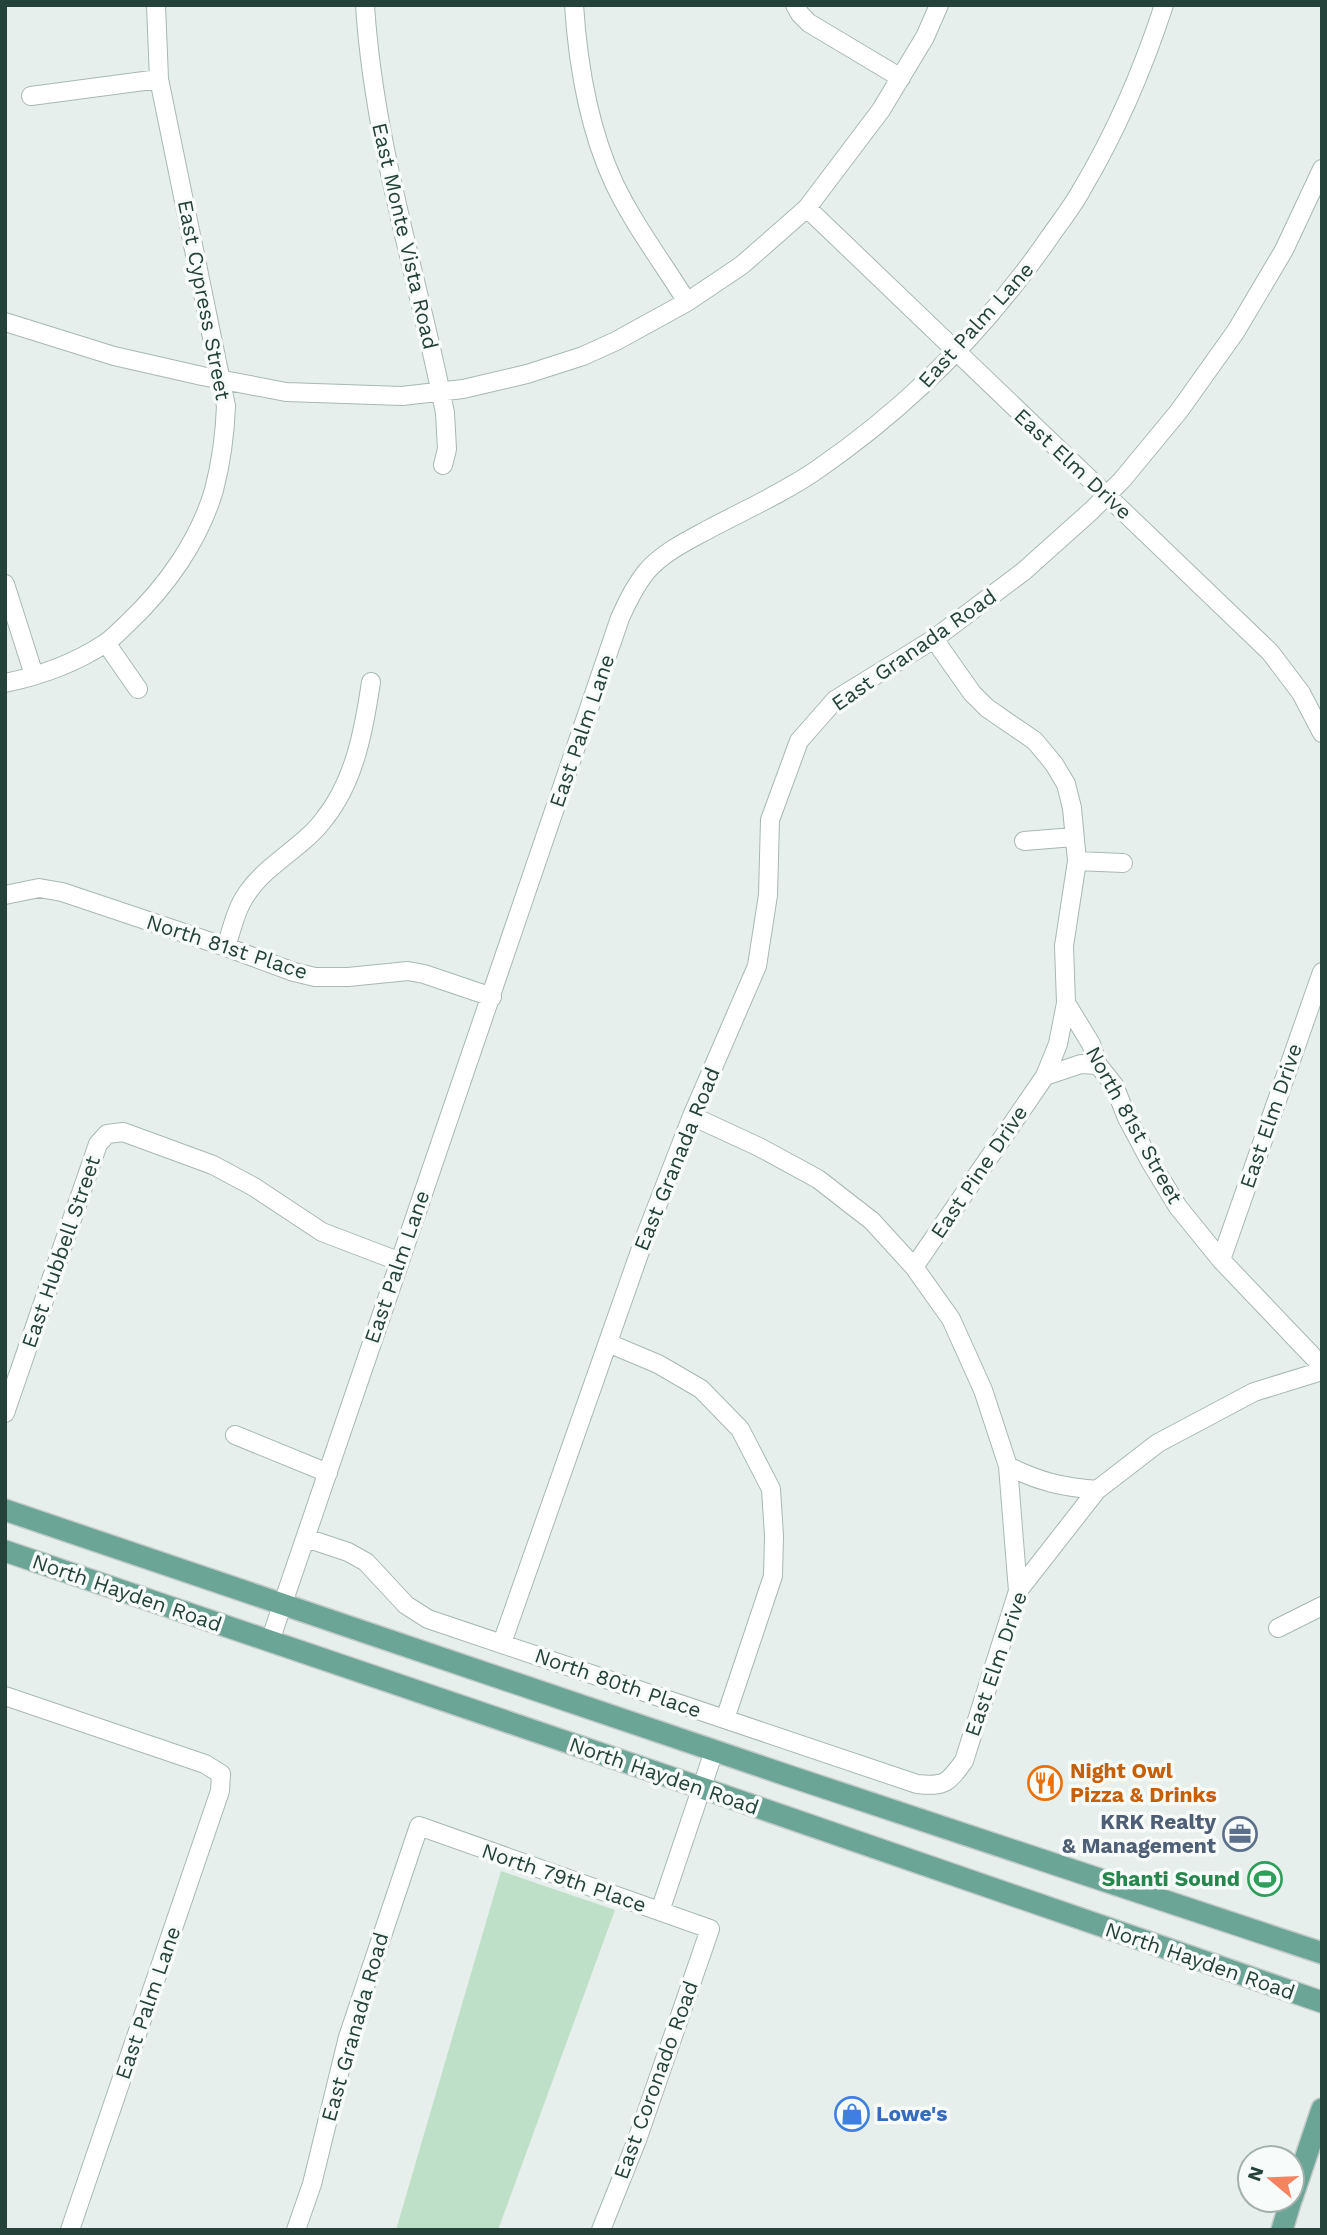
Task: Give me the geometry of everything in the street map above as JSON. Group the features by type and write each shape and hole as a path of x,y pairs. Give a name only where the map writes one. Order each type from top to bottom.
{"main road":[{"name":"North Hayden Road","path":"5,1510 714,1751 1322,1953"},
{"name":"North Hayden Road","path":"5,1552 1322,2002"},
{"path":"1306,2157 1322,2109"}],"street":[{"name":"East Cypress Street","path":"5,683 65,665 106,643 151,602 189,549 214,489 225,432 226,405 159,79 156,5"},
{"name":"East Monte Vista Road","path":"365,5 369,58 385,156 446,422 447,449 443,465"},
{"path":"574,5 588,109 606,163 629,209 687,302"},
{"path":"795,5 809,23 901,78"},
{"path":"5,322 114,356 286,392 401,396 463,389 527,374 583,356 687,302 742,265 807,208 881,110 925,37 939,5"},
{"name":"East Palm Lane","path":"270,1641 398,1261 492,998 620,618 630,596 646,572 660,558 817,470 889,415 956,353 1018,282 1082,190 1132,90 1164,5"},
{"path":"31,96 159,79"},
{"name":"East Granada Road","path":"502,1643 645,1237 692,1116 757,966 768,895 770,820 799,741 835,700 934,639 1024,571 1107,495 1179,411 1236,331 1284,250 1322,169"},
{"name":"East Elm Drive","path":"807,208 1270,652 1301,692 1322,733"},
{"path":"5,584 34,675"},
{"name":"East Pine Drive","path":"914,1268 1045,1076 1058,1044 1066,1003 1064,946 1077,861 1072,808 1066,784 1054,764 1035,741 987,708 972,693 934,639"},
{"path":"106,643 138,689"},
{"path":"226,947 246,894 324,820 338,799 365,728 371,682"},
{"path":"1024,841 1074,837"},
{"path":"1077,861 1123,863"},
{"name":"North 81st Place","path":"5,895 39,888 62,892 315,977 348,977 408,971 492,998"},
{"name":"East Elm Drive","path":"1221,1260 1322,972"},
{"name":"North 81st Street","path":"1066,1003 1091,1044 1098,1065 1114,1085 1139,1140 1178,1207 1221,1260 1322,1368"},
{"path":"1045,1076 1081,1064 1098,1065"},
{"path":"692,1116 759,1147 818,1180 872,1221 914,1268 951,1320 983,1390 1008,1466 1018,1591"},
{"name":"East Hubbell Street","path":"5,1413 98,1144 107,1134 123,1132 213,1165 254,1187 322,1232 398,1261"},
{"path":"608,1343 659,1364 701,1389 740,1429 771,1489 773,1576 725,1719"},
{"name":"East Elm Drive","path":"951,1780 964,1761 1018,1591 1097,1490 1158,1443 1254,1392 1322,1368"},
{"path":"235,1435 328,1473"},
{"path":"1008,1466 1031,1478 1063,1487 1097,1490"},
{"name":"North 80th Place","path":"306,1538 348,1552 366,1562 406,1605 428,1619 917,1784 937,1786 951,1780"},
{"path":"1278,1628 1322,1606"},
{"name":"East Palm Lane","path":"5,1696 205,1764 220,1774 220,1791 70,2230"},
{"path":"660,1911 714,1751"},
{"name":"East Granada Road","path":"296,2230 312,2184 348,2037 419,1826"},
{"name":"North 79th Place","path":"419,1826 710,1929"},
{"name":"East Coronado Road","path":"601,2230 637,2140 710,1929"}],"green space":[{"path":"501,1871 615,1910 498,2230 396,2230"}],"place":[{"name":"Night Owl Pizza & Drinks","path":"1045,1783"},
{"name":"KRK Realty & Management","path":"1240,1834"},
{"name":"Shanti Sound","path":"1265,1879"},
{"name":"Lowe's","path":"852,2114"}]}
